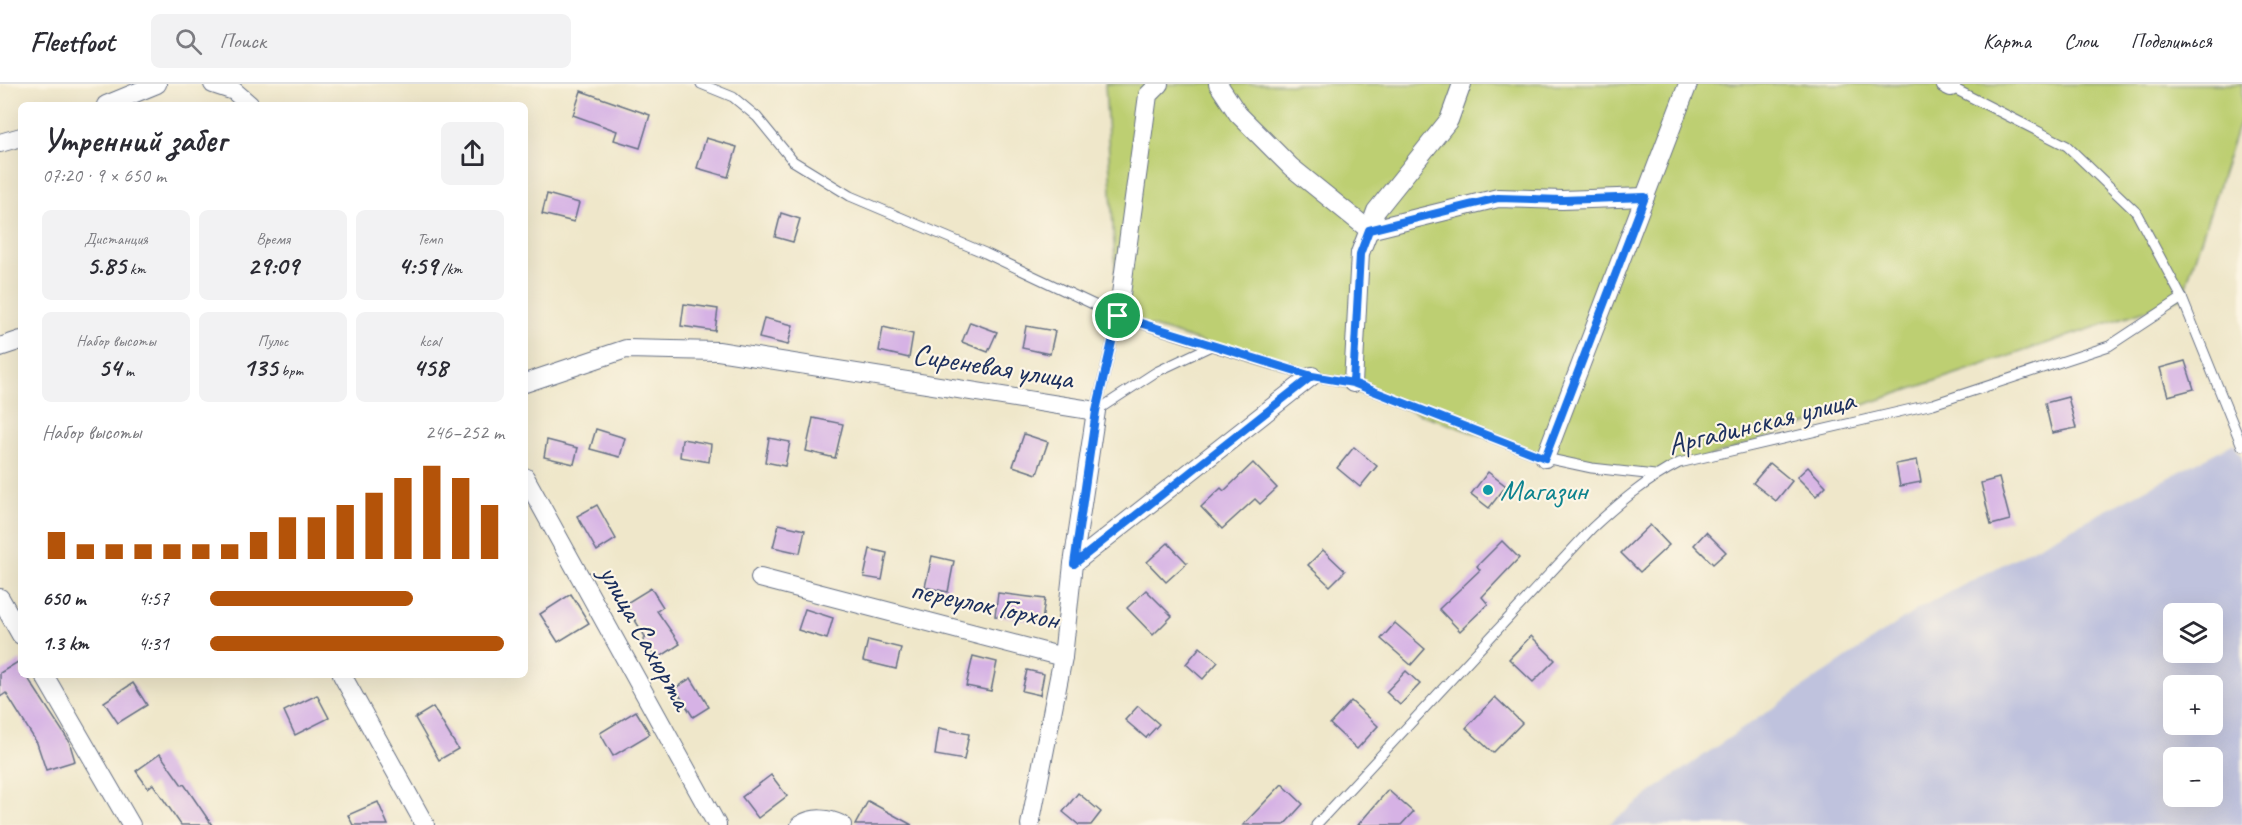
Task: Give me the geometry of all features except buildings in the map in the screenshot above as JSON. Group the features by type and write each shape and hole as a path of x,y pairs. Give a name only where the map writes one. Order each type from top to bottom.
{"street":[{"path":"113,102 157,84"},
{"path":"213,84 234,91 247,102"},
{"path":"1218,84 1238,114 1291,167 1369,230"},
{"path":"1353,383 1360,254 1376,211 1449,120 1462,84"},
{"path":"1545,458 1688,84"},
{"path":"1118,316 1152,88"},
{"path":"0,143 18,138"},
{"path":"1369,230 1498,198 1562,200 1645,197"},
{"path":"0,347 18,341"},
{"name":"Сиреневая улица","path":"528,382 626,349 718,351 1096,411"},
{"name":"переулок Горхон","path":"760,578 1063,657 1074,564 1312,376"},
{"path":"1074,564 1096,411"},
{"name":"улица Сахюрта","path":"528,482 717,825"},
{"path":"0,598 18,630"},
{"path":"1030,825 1063,657"},
{"path":"46,678 130,825"},
{"path":"344,678 425,825"},
{"path":"800,825 810,819 832,820 842,825"}],"lane":[{"path":"701,84 733,97 757,117 793,161 850,196 985,253 1118,316 1312,376 1353,383 1545,458 1592,468 1655,475"},
{"path":"1948,86 2067,146 2136,212 2182,298 2242,446"},
{"name":"Аргадинская улица","path":"1316,825 1592,528 1625,497 1655,475 1679,463 1934,404 2109,346 2182,298"},
{"name":"Сиреневая улица","path":"1096,411 1118,316"},
{"path":"1096,411 1156,372 1211,346"}],"shaded area":[{"path":"2234,443 2242,458 2242,825 1608,825 1669,779 1918,609"}],"green space":[{"path":"1105,84 2242,84 2242,114 2182,298 1655,475 1545,458 1312,376 1118,316"}],"place":[{"name":"Магазин","path":"1488,490"}],"route":[{"path":"1118,316 1096,411 1074,564 1312,376 1353,383 1470,431 1545,458 1645,197 1562,200 1498,198 1369,230 1360,254 1353,383 1312,376 1118,316"}]}
